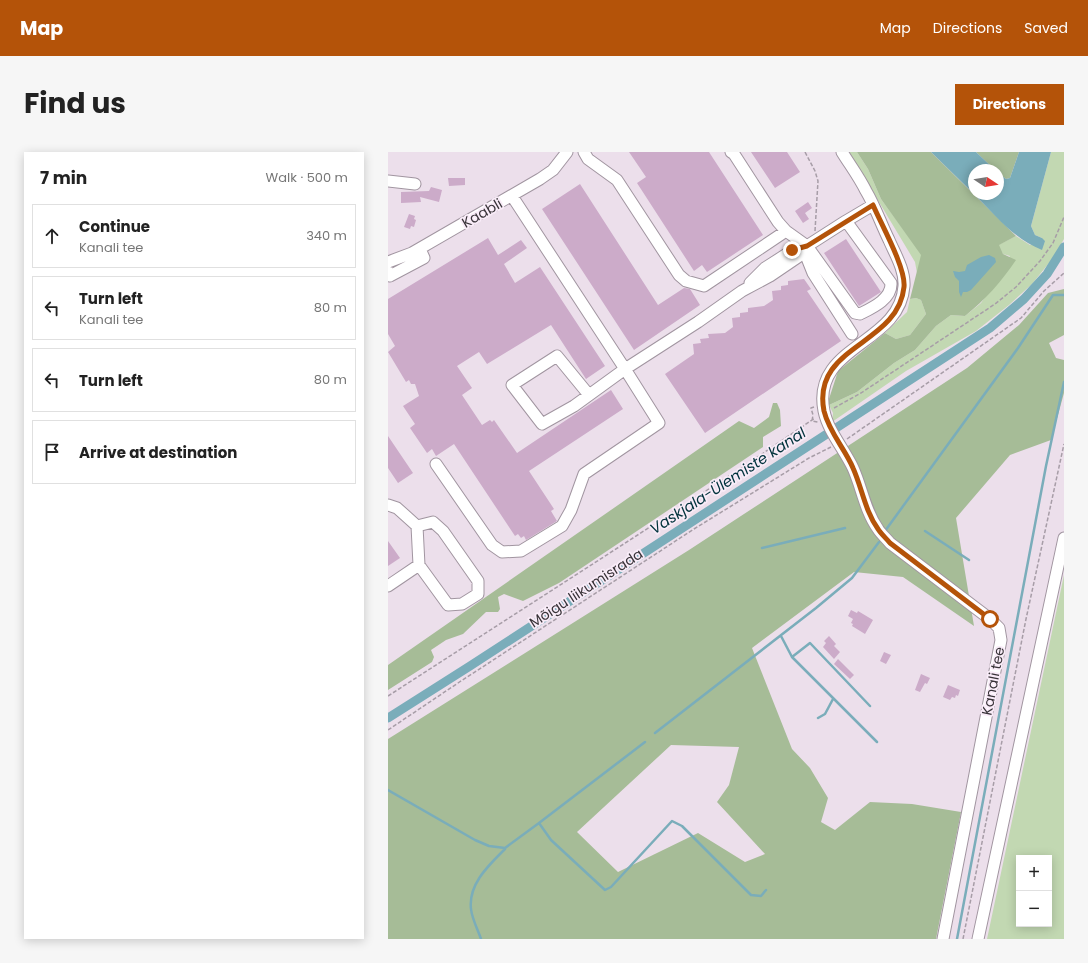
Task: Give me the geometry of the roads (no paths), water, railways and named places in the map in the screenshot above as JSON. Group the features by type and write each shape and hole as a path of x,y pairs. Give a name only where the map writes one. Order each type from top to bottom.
{"street":[{"name":"Kaabli","path":"388,262 420,249 540,179 553,170 567,152"},
{"path":"584,152 588,159 617,180 679,275 686,280 704,286 786,231"},
{"path":"732,152 778,222 786,231 807,246 855,313 860,314 887,296 891,289 891,283 846,221"},
{"name":"Kanali tee","path":"842,152 867,192 899,262 904,277 902,297 898,308 890,320 833,367 825,383 823,392 826,416 853,468 871,518 878,530 890,543 990,619 999,628 1001,640 943,939"},
{"path":"388,181 415,184"},
{"path":"436,464 492,545 502,552 521,551 562,526 571,510 584,474 659,423 512,196"},
{"path":"589,395 557,356 512,386 542,424 574,406 625,370 698,322 742,291 765,268 792,250 807,246 817,238 873,205"},
{"path":"807,246 807,258 813,273 852,334"},
{"path":"388,272 390,276 424,258 420,249"},
{"path":"388,505 397,508 417,526 419,565 448,605 462,604 478,594 478,581 443,531 432,522 417,526"},
{"path":"978,939 1064,538"},
{"path":"388,586 419,565"}],"water":[{"path":"931,152 976,152 989,164 968,164 968,188"},
{"path":"1019,152 1051,152 1031,226 1035,235 1045,241 1042,250 1023,240 1014,233 980,200 1004,200 1004,178 1006,179 1010,178"},
{"path":"989,255 995,258 996,262 971,290 963,292 961,297 959,292 959,281 955,277 953,271 965,271 967,265 981,257"}],"waterway":[{"name":"Vaskjala-Ülemiste kanal","path":"388,718 990,328 1024,299 1047,274 1064,247"},
{"path":"885,531 1018,348 1053,295 1064,295"},
{"path":"957,939 1046,466 1064,382"},
{"path":"762,548 845,528"},
{"path":"925,531 969,560"},
{"path":"655,733 816,608 852,578 879,542"},
{"path":"781,636 792,657 877,742"},
{"path":"792,657 810,643 870,706"},
{"path":"818,718 825,714 833,699"},
{"path":"539,823 645,742"},
{"path":"388,790 475,840 489,846 505,848 539,823 551,840 605,890 611,887 672,821 682,826 751,895 761,896 766,890"},
{"path":"481,939 471,909 473,891 476,883 486,868 505,849"}]}
